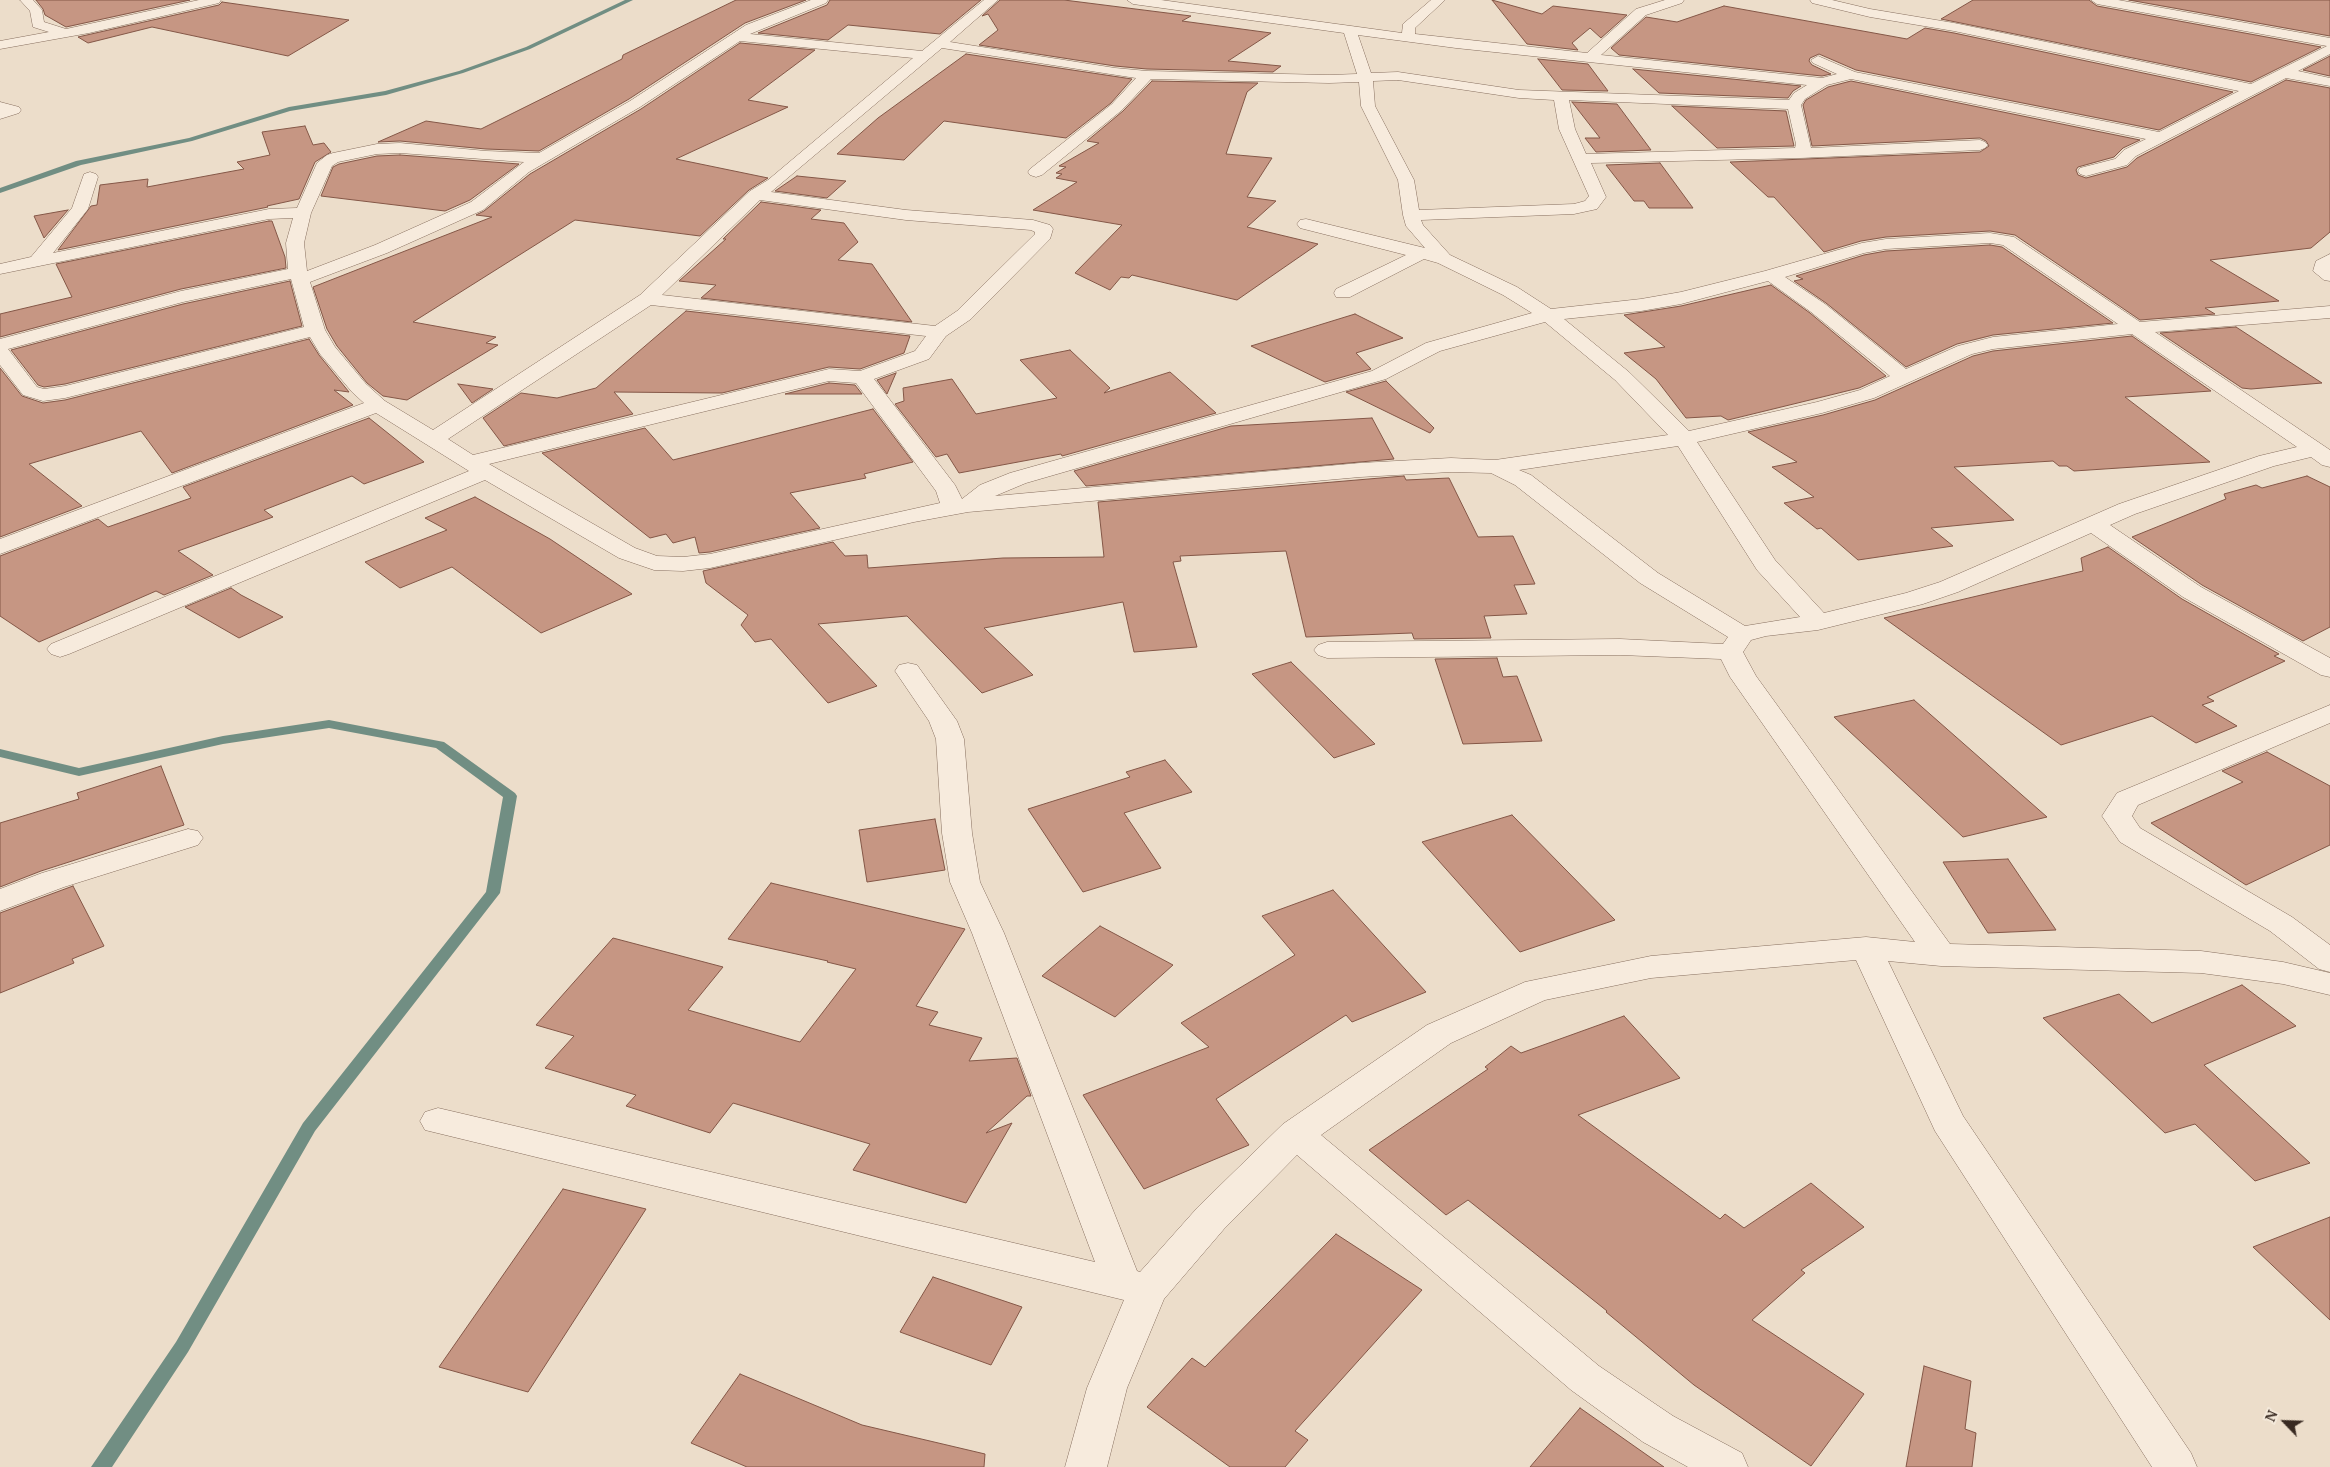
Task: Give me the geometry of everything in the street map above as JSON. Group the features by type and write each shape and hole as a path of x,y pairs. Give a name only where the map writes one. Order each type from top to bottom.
{"street":[{"path":"26,0 36,10 38,24 65,33"},
{"path":"174,0 188,6"},
{"path":"0,45 65,33 215,0"},
{"path":"0,345 181,297 299,275 381,249 463,214 477,206 523,169 635,104 762,22 822,0"},
{"path":"433,439 647,299 756,195 774,183 844,122 992,0"},
{"path":"1134,0 1409,38 1822,82"},
{"path":"1409,38 1408,27 1439,0"},
{"path":"1590,58 1612,36 1641,12 1678,0"},
{"path":"1816,0 1870,13 1954,27 2252,89"},
{"path":"2097,0 2330,42"},
{"path":"1349,29 1366,78 1368,106 1406,180 1411,215 1415,226 1444,259"},
{"path":"737,37 877,52 927,55"},
{"path":"940,44 1115,72 1147,75 1302,78 1398,76 1519,94 1794,105"},
{"path":"2086,171 2121,162 2130,153 2330,49"},
{"path":"1818,60 1851,75 2161,137"},
{"path":"2284,73 2330,82"},
{"path":"1036,172 1117,107 1147,75"},
{"path":"1800,152 1804,144 1794,105 1799,96 1822,82 1851,75"},
{"path":"1411,215 1555,210 1591,205 1598,197 1567,129 1561,96"},
{"path":"0,106 14,110 0,115"},
{"path":"1582,159 1980,144"},
{"path":"542,158 495,157 400,148 344,154 325,164 304,213 295,243 299,275 316,330 334,357 359,388 378,405 478,467 627,554 654,563 683,564 710,560 961,506 1360,470 1451,466 1495,467 1684,439 1822,408 1867,394 1965,350 1993,344 2138,328 2330,312"},
{"path":"39,259 80,209 90,177"},
{"path":"60,648 478,467 829,375 862,377 922,355 938,332 964,315 1044,235 1044,229 1033,225 906,215 756,195"},
{"path":"0,268 269,214 304,213"},
{"path":"1306,224 1444,259 1510,291 1548,315 1622,376 1684,439 1766,565 1818,622"},
{"path":"961,506 988,490 1018,478 1379,375 1433,347 1548,315 1649,304 1771,275 1862,248 1886,244 1999,239 2008,241 2319,448"},
{"path":"1343,293 1423,254"},
{"path":"2330,260 2322,265 2322,271 2330,276"},
{"path":"1771,275 1818,308 1904,377"},
{"path":"647,299 938,332"},
{"path":"0,352 30,391 43,395 65,392 316,330"},
{"path":"862,377 961,506"},
{"path":"0,547 378,405"},
{"path":"1327,650 1736,644 1764,629 1818,622 1914,599 1949,587 2127,509 2267,462 2319,448"},
{"path":"1495,467 1523,480 1736,644 1743,677 1941,954"},
{"path":"2093,524 2192,592 2330,669"},
{"path":"908,671 943,721 950,740 957,834 965,882 988,933 1082,1182 1135,1287"},
{"path":"2330,713 2127,800 2117,816 2130,835 2282,924 2330,961"},
{"path":"0,901 53,880 188,838"},
{"path":"1866,948 1948,1122 2176,1467"},
{"path":"1086,1467 1135,1287 1211,1218 1296,1134 1439,1034 1536,990 1651,967 1866,948 1941,954 2201,962 2283,973 2330,984"},
{"path":"438,1121 1135,1287"},
{"path":"1296,1134 1585,1378 1658,1429 1727,1467"}],"building":[{"path":"36,0 190,0 66,27 45,15"},
{"path":"736,0 806,0 745,23 629,99 539,151 486,149 400,141 378,142 426,121 481,129 622,59 623,55"},
{"path":"830,0 981,0 940,34 848,25 828,40 758,33 827,5"},
{"path":"1000,0 1064,0 1191,16 1182,21 1271,33 1228,61 1281,66 1273,72 1147,69 1115,66 979,45 998,30 988,14 982,16"},
{"path":"1492,0 1542,14 1553,6 1627,15 1601,38 1590,28 1572,43 1578,50 1527,44"},
{"path":"1973,0 2089,0 2097,6 2321,47 2251,82 1941,19"},
{"path":"2129,0 2330,0 2330,36"},
{"path":"222,2 349,20 288,56 152,27 88,43 78,37 219,5"},
{"path":"1724,6 1907,39 1925,28 2233,92 2159,130 1856,70 1819,54 1810,58 1809,61 1812,65 1831,74 1822,76 1619,55 1611,48 1646,17 1677,22"},
{"path":"740,43 815,50 748,100 788,107 676,159 768,178 749,190 700,236 575,220 413,322 496,337 486,343 498,345 407,400 383,396 367,383 337,346 327,329 313,287 492,217 476,215 484,211 530,174 641,109"},
{"path":"966,54 1132,79 1111,103 1066,138 944,121 904,160 837,154 878,118"},
{"path":"2330,56 2330,76 2303,70"},
{"path":"1538,59 1588,64 1608,91 1562,90"},
{"path":"1633,69 1801,86 1793,91 1788,98 1659,93"},
{"path":"2286,80 2330,88 2330,232 2311,248 2210,260 2279,301 2205,308 2215,314 2140,320 2015,235 1990,231 1886,237 1861,241 1824,252 1774,197 1768,197 1730,162 1980,152 1989,146 1986,141 1980,138 1812,146 1803,105 1806,100 1828,87 1851,81 2140,140 2123,148 2114,157 2078,167 2076,170 2078,175 2086,178 2127,167 2137,158"},
{"path":"1152,81 1258,83 1247,92 1226,154 1272,158 1247,197 1276,201 1247,227 1318,244 1237,300 1132,275 1129,278 1121,277 1110,290 1075,273 1122,225 1033,210 1077,182 1056,178 1062,174 1056,173 1066,167 1059,166 1099,143 1087,141 1123,111"},
{"path":"1572,102 1617,104 1651,150 1596,152 1585,138 1600,138"},
{"path":"1672,106 1786,111 1794,146 1717,148"},
{"path":"305,126 313,145 324,143 331,152 315,162 299,199 58,250 91,206 97,205 100,185 148,179 147,187 244,169 237,162 270,155 262,132"},
{"path":"400,155 519,164 470,200 445,211 321,196 333,167 377,156"},
{"path":"1660,163 1693,208 1649,208 1644,201 1634,201 1606,165"},
{"path":"797,176 846,181 827,198 775,191"},
{"path":"761,202 821,210 811,219 844,223 858,242 838,260 872,264 912,322 701,298 716,285 679,281 726,239 723,239"},
{"path":"68,210 44,238 34,216"},
{"path":"272,221 285,257 286,268 181,289 0,337 0,314 72,297 56,264"},
{"path":"1990,245 2002,247 2113,323 1993,335 1957,344 1906,367 1826,303 1794,281 1803,279 1796,276 1864,255 1886,251"},
{"path":"290,281 302,326 65,384 44,387 38,385 11,350 183,304"},
{"path":"1771,285 1810,313 1886,376 1859,388 1728,420 1721,416 1686,418 1656,379 1624,353 1665,347 1624,315 1681,306"},
{"path":"686,311 910,336 904,353 860,369 829,367 722,393 614,392 633,414 504,446 483,418 521,393 557,398 596,388"},
{"path":"1355,314 1403,338 1356,353 1371,369 1325,382 1251,346"},
{"path":"2236,327 2322,383 2251,389 2242,388 2160,333"},
{"path":"2132,336 2211,391 2125,397 2210,462 2074,471 2067,466 2059,466 2053,461 1954,467 2014,520 1931,528 1953,546 1858,560 1821,528 1817,529 1784,503 1814,497 1772,467 1797,462 1748,432 1823,415 1875,400 1973,356 1993,351"},
{"path":"309,339 319,355 349,392 334,390 353,405 172,473 141,431 29,464 82,506 0,537 0,368 22,396 43,403 65,400"},
{"path":"1070,350 1110,388 1104,393 1170,372 1216,413 1062,456 1061,454 959,473 947,454 936,457 895,404 904,401 903,388 952,379 976,414 1057,398 1020,360"},
{"path":"896,373 887,394 877,380"},
{"path":"1386,381 1434,428 1430,433 1346,392"},
{"path":"829,383 855,385 862,394 785,394"},
{"path":"458,384 493,389 472,403"},
{"path":"873,409 913,462 864,474 866,478 790,493 820,528 710,552 699,553 695,537 673,543 666,534 650,538 542,453 645,428 673,460"},
{"path":"369,418 424,462 364,484 352,476 264,510 273,517 178,551 213,575 164,595 156,591 39,642 0,616 0,556 98,519 108,527 191,498 183,487"},
{"path":"1372,418 1394,459 1086,486 1074,471 1231,426"},
{"path":"1404,476 1406,480 1449,478 1478,537 1513,536 1535,584 1514,585 1527,614 1484,616 1491,638 1414,639 1412,633 1306,637 1286,551 1180,556 1181,561 1173,562 1197,647 1134,652 1123,602 984,628 1033,675 982,693 907,616 818,624 877,686 828,703 771,639 755,642 741,625 748,615 706,583 703,571 833,542 845,556 867,555 868,568 1003,558 1104,557 1098,502"},
{"path":"2307,476 2330,487 2330,627 2303,641 2202,585 2132,537 2226,499 2224,494 2256,485 2262,488"},
{"path":"475,497 550,539 632,594 541,633 452,567 400,588 365,562 447,530 425,518"},
{"path":"2108,547 2182,599 2279,654 2274,656 2285,661 2207,697 2214,701 2202,705 2237,726 2196,743 2152,716 2061,745 1884,618 2083,571 2081,558"},
{"path":"231,588 283,617 239,638 185,607"},
{"path":"1497,658 1503,677 1517,676 1542,741 1463,744 1435,659"},
{"path":"1291,662 1375,744 1334,758 1252,674"},
{"path":"1914,700 2047,817 1963,837 1834,717"},
{"path":"2267,752 2330,786 2330,845 2246,885 2151,823 2243,782 2222,771"},
{"path":"1165,760 1192,792 1124,813 1161,868 1083,892 1028,809 1130,777 1126,772"},
{"path":"161,766 184,825 41,871 0,887 0,823 79,799 77,793"},
{"path":"1512,815 1615,920 1520,952 1422,842"},
{"path":"935,819 945,870 867,882 859,830"},
{"path":"2008,859 2056,930 1988,933 1943,862"},
{"path":"771,883 965,929 916,1006 938,1012 929,1025 982,1038 969,1061 1017,1058 1031,1096 1027,1096 986,1133 1012,1123 966,1203 853,1170 870,1144 733,1103 710,1133 626,1106 636,1095 545,1068 574,1036 536,1025 613,938 723,967 688,1010 800,1042 856,969 728,939"},
{"path":"73,886 104,946 72,959 74,963 0,993 0,913"},
{"path":"1333,890 1426,992 1352,1022 1346,1015 1216,1099 1249,1145 1144,1189 1083,1095 1209,1047 1181,1023 1295,955 1262,916"},
{"path":"1100,926 1173,965 1115,1017 1042,976"},
{"path":"2242,985 2296,1026 2204,1065 2310,1163 2255,1181 2195,1124 2165,1133 2043,1018 2119,994 2152,1023"},
{"path":"1624,1016 1680,1078 1578,1115 1720,1219 1725,1214 1744,1228 1811,1183 1864,1227 1801,1270 1805,1273 1752,1320 1864,1394 1811,1466 1694,1385 1607,1311 1468,1200 1446,1215 1369,1150 1488,1069 1485,1067 1511,1046 1521,1053"},
{"path":"563,1189 646,1209 528,1392 439,1367"},
{"path":"2330,1217 2330,1320 2253,1247"},
{"path":"1336,1234 1422,1290 1295,1431 1308,1440 1285,1467 1230,1467 1147,1407 1192,1358 1205,1367"},
{"path":"933,1277 1022,1307 991,1365 900,1332"},
{"path":"1924,1366 1971,1381 1965,1429 1976,1433 1972,1467 1906,1467"},
{"path":"740,1374 862,1425 985,1454 984,1467 747,1467 691,1443"},
{"path":"1580,1408 1664,1467 1530,1467"}],"waterway":[{"path":"0,191 79,163 190,140 289,109 386,93 461,72 528,48 630,0"},
{"path":"0,753 79,772 223,740 329,724 440,745 510,796 493,893 309,1127 182,1347 101,1467"}]}
